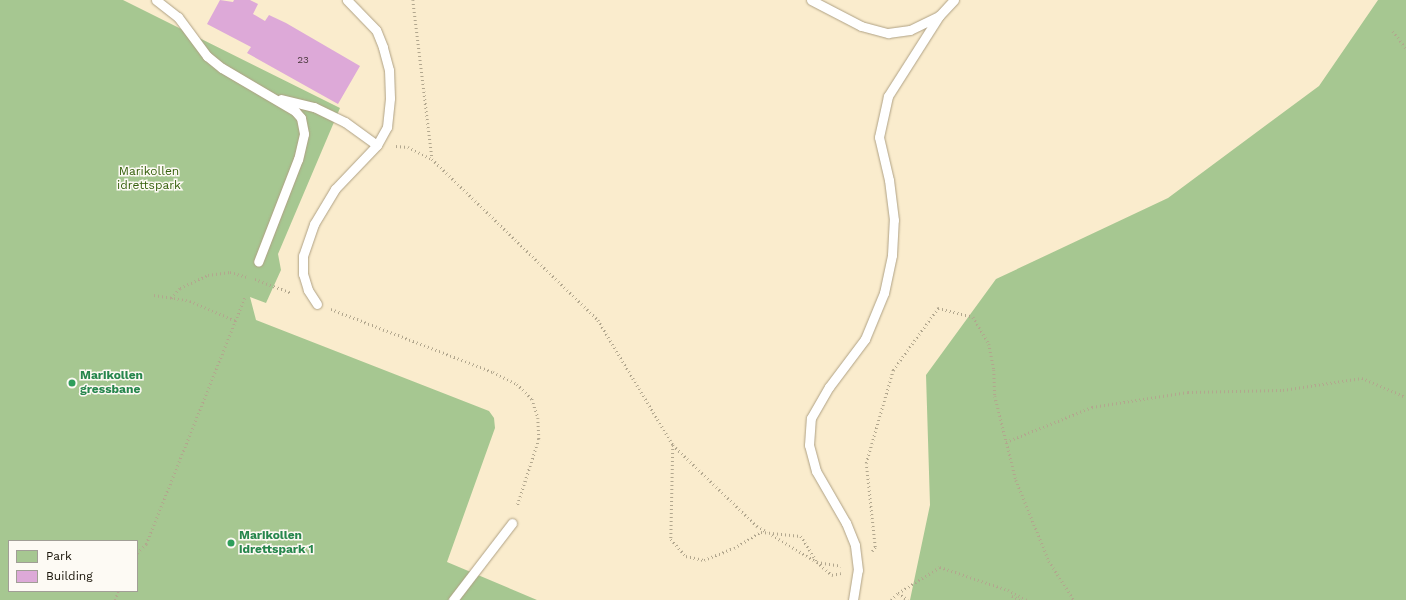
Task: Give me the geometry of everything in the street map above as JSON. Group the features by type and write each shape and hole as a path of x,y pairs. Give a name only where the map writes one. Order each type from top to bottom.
{"lane":[{"path":"156,0 178,17 208,56 222,68 295,111 301,118 304,134 298,159 258,262"},
{"path":"317,304 308,290 303,274 303,256 314,224 335,189 377,145 387,127 390,98 389,70 376,30 347,0"},
{"path":"811,0 861,26 888,33 910,30 939,16"},
{"path":"853,600 858,570 855,545 846,523 816,471 809,445 811,418 829,387 865,339 884,293 892,255 894,220 889,180 879,136 888,96 939,16 954,0"},
{"path":"270,96 314,108 345,122 377,145"},
{"path":"453,600 512,523"}],"path":[{"path":"413,0 432,159"},
{"path":"1393,31 1406,48"},
{"path":"377,145 408,147 432,159 598,320 673,444 758,526 817,562 832,575 858,570 875,547 866,463 893,370 938,308 973,317 989,344 994,370 995,396 1016,480 1049,561 1074,600"},
{"path":"171,298 180,288 192,281 230,272 242,274 493,372 517,384 532,399 538,418 539,439 512,523"},
{"path":"154,295 190,301 236,321"},
{"path":"138,552 146,544 245,296"},
{"path":"1006,442 1092,407 1188,392 1283,390 1362,378 1406,397"},
{"path":"673,444 671,539 686,556 704,560 734,548 761,532 801,536 817,562 858,570"},
{"path":"891,600 898,593 940,567 1008,590 1027,600"},
{"path":"898,593 908,600"},
{"path":"1012,596 1021,600"}],"green space":[{"name":"Marikollen idrettspark","path":"0,0 123,0 340,108 278,254 281,270 266,303 250,297 256,320 489,411 494,418 495,428 447,562 537,600 0,600"},
{"path":"1378,0 1406,0 1406,600 910,600 930,505 926,375 996,279 1168,198 1319,86"}],"building":[{"path":"220,0 233,2 234,0 250,0 258,4 253,14 265,21 269,15 286,23 360,66 338,104 247,53 251,47 207,24"}],"place":[{"name":"Marikollen gressbane","path":"72,383"},
{"name":"Marikollen idrettspark 1","path":"231,543"}]}
